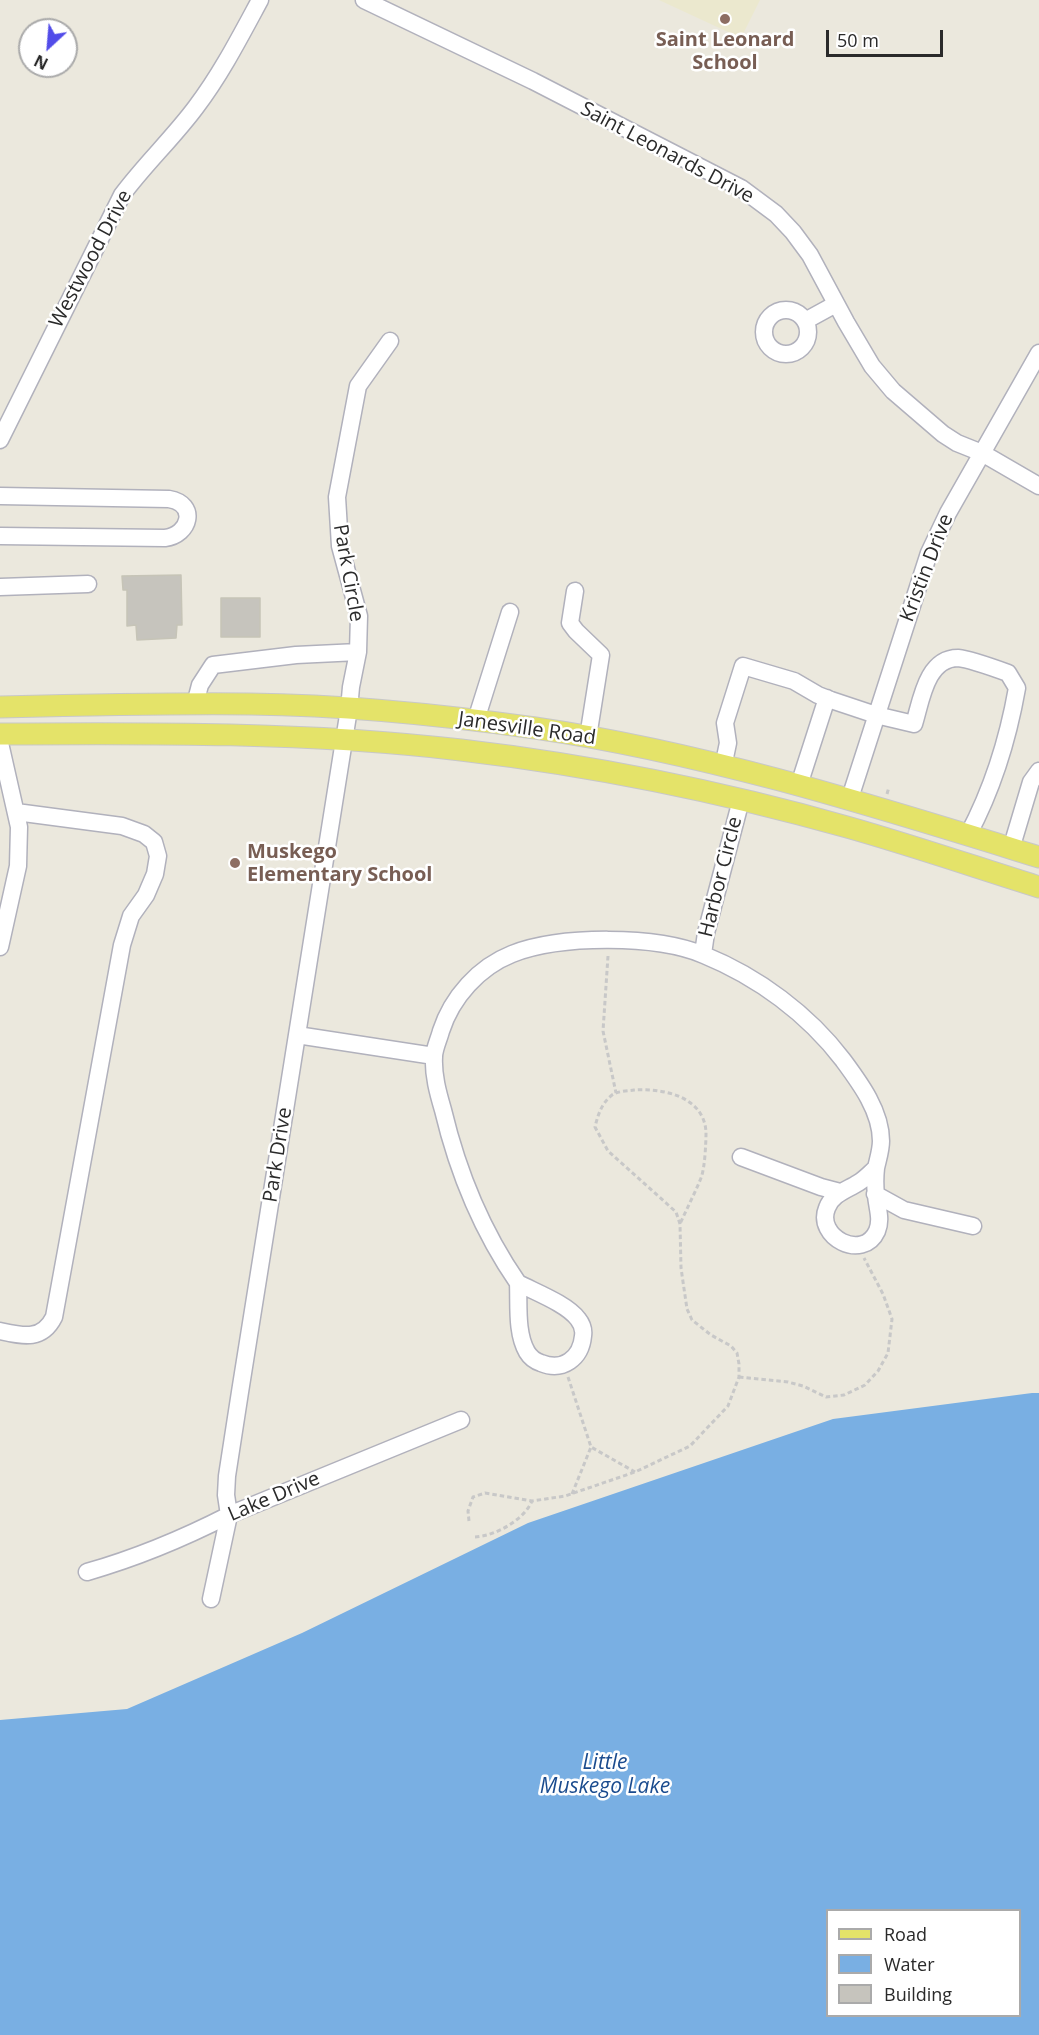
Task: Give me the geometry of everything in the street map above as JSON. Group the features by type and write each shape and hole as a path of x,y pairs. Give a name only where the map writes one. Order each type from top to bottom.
{"main road":[{"name":"Janesville Road","path":"0,707 252,704 349,709 476,720 588,737 723,766 850,798 1039,857"},
{"name":"Janesville Road","path":"0,734 297,737 485,754 600,771 748,802 848,827 1039,887"},
{"path":"702,761 723,776 748,802 820,810 837,806 850,798 863,822 887,839"},
{"path":"748,802 745,791 752,789 806,787"}],"street":[{"name":"Westwood Drive","path":"0,440 122,195 195,109 212,85 260,0"},
{"name":"Saint Leonards Drive","path":"364,0 532,81 741,188 776,214 793,232 810,255 872,366 893,391 957,443 982,453 1039,486"},
{"path":"805,321 836,304"},
{"name":"Park Circle","path":"349,709 358,652 359,616 340,546 337,498 358,386 390,341"},
{"name":"Kristin Drive","path":"850,798 929,553 948,513 1039,353"},
{"path":"0,496 169,500 178,501 188,515 188,521 179,532 173,537 165,538 0,536"},
{"path":"0,586 88,584"},
{"path":"574,591 570,623 601,655 588,737"},
{"path":"476,720 510,612"},
{"path":"195,704 200,685 213,665 296,655 358,652"},
{"path":"723,766 728,743 725,723 743,666 794,681 826,698 876,715 914,724 928,677 940,663 957,658 1008,673 1017,688 1012,716 984,804 968,835"},
{"path":"806,787 826,698"},
{"name":"Park Drive","path":"211,1599 229,1515 226,1495 227,1476 349,709"},
{"path":"0,743 19,827 18,866 7,888 0,947"},
{"path":"1011,849 1031,782 1039,771"},
{"name":"Harbor Circle","path":"703,954 706,933 748,802"},
{"path":"0,1331 20,1336 39,1334 48,1328 54,1317 122,945 131,916 146,895 155,874 158,856 154,842 144,834 122,826 16,812"},
{"name":"Harbor Circle","path":"564,1364 577,1355 582,1347 583,1332 578,1317 518,1283 502,1261 467,1190 451,1144 435,1080 434,1056 444,1022 455,1000 469,982 488,967 512,954 581,940 609,939 662,944 703,954 770,990 813,1026 830,1043 861,1084 872,1105 879,1129 881,1142 876,1168 875,1194 880,1216 876,1232 869,1241 858,1246"},
{"path":"297,1035 434,1056"},
{"path":"741,1157 840,1192"},
{"path":"858,1246 832,1236 826,1227 826,1208 840,1192 863,1179 876,1168"},
{"path":"875,1194 904,1210 973,1226"},
{"path":"518,1283 520,1328 526,1351 531,1357 545,1365 564,1364"},
{"name":"Lake Drive","path":"87,1572 147,1552 229,1515 460,1420"}],"path":[{"path":"609,939 603,1031 616,1093"},
{"path":"469,1521 468,1511 473,1497 485,1493 532,1501 572,1494 635,1472 690,1446 728,1406 739,1377 737,1353 731,1346 702,1330 692,1320 687,1309 681,1268 680,1224 676,1212 608,1151 595,1127 600,1108 612,1095 637,1090 675,1094 688,1101 698,1111 706,1130 702,1176 680,1224"},
{"path":"739,1377 788,1382 826,1397 844,1395 865,1385 878,1371 888,1353 892,1319 883,1294 858,1246"},
{"path":"564,1364 591,1447 572,1494"},
{"path":"591,1447 635,1472"},
{"path":"475,1537 488,1536 514,1521 528,1510 532,1501"}],"shaded area":[{"name":"Saint Leonard School","path":"659,0 760,0 741,38"}],"water":[{"name":"Little Muskego Lake","path":"1039,1393 1039,2035 0,2035 0,1720 127,1709 302,1633 528,1523 833,1419"}],"building":[{"path":"181,575 182,625 177,625 176,638 137,640 136,625 127,626 127,590 123,590 122,576"},
{"path":"221,598 260,598 260,637 221,637"}],"place":[{"name":"Saint Leonard School","path":"725,19"},
{"name":"Muskego Elementary School","path":"235,863"}]}
